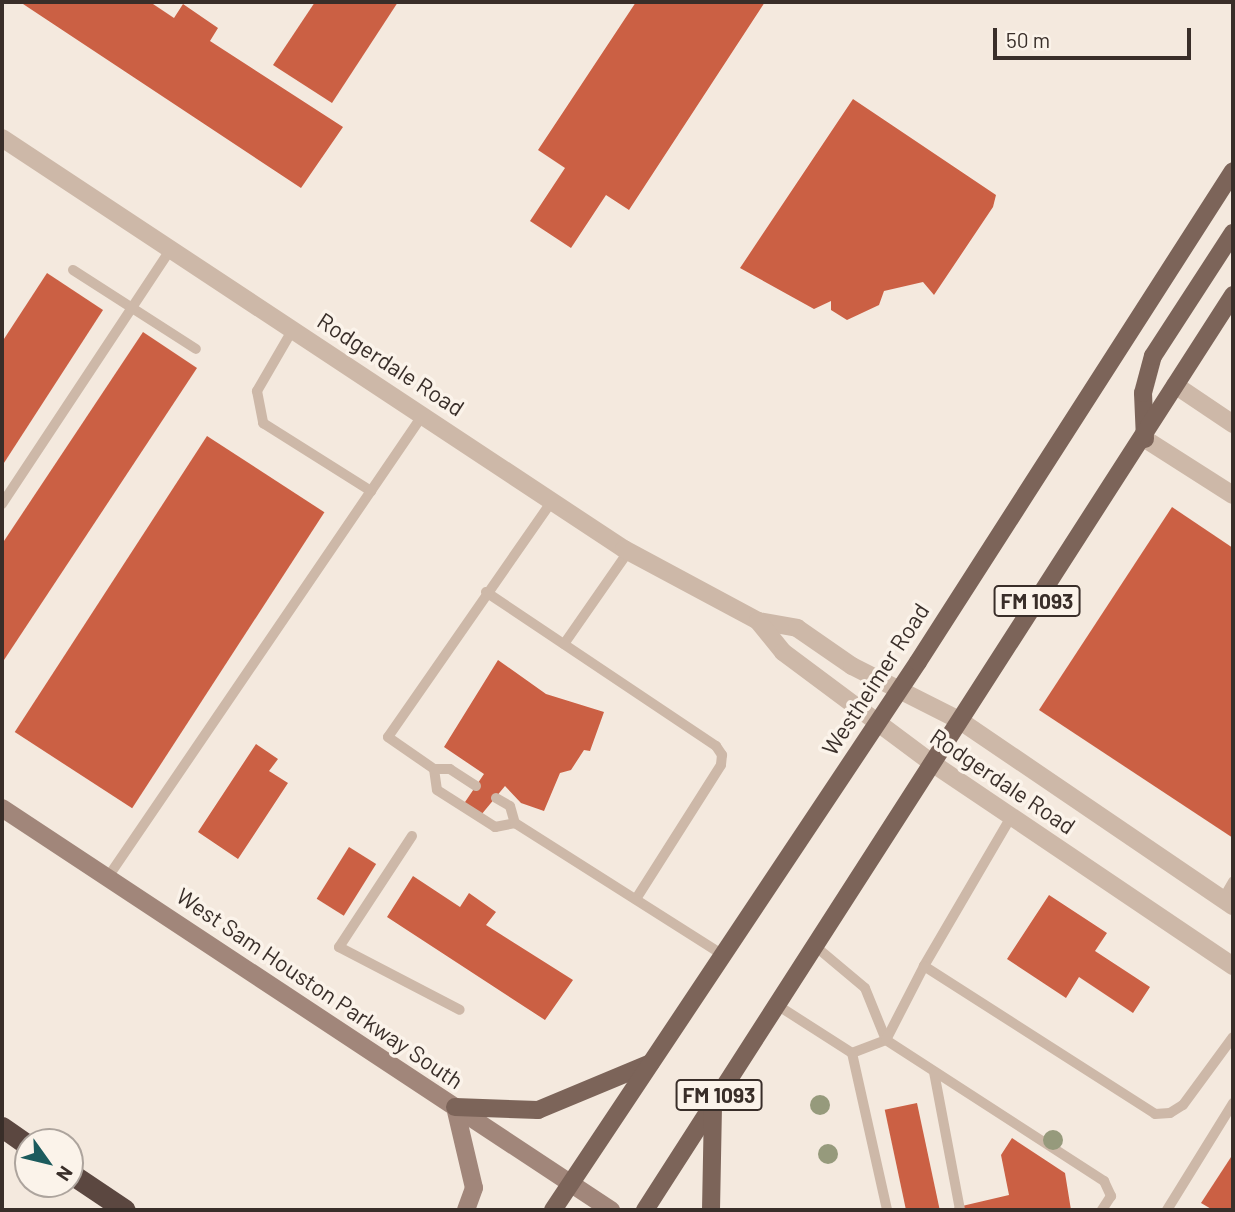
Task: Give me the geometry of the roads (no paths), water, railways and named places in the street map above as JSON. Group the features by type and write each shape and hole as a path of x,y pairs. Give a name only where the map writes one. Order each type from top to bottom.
{"highway":[{"path":"84,1182 125,1210"}],"main road":[{"name":"Westheimer Road","path":"553,1210 899,691 1233,171"},
{"path":"1145,439 1143,393 1153,356 1233,233"},
{"name":"FM 1093","path":"645,1210 959,720 1145,439 1175,385 1233,295"},
{"name":"West Sam Houston Parkway South","path":"2,808 611,1210"},
{"path":"466,1210 474,1188 455,1107 538,1110 651,1063"},
{"path":"711,1210 713,1103"}],"street":[{"name":"Rodgerdale Road","path":"2,138 424,413 628,552 758,621 797,628 899,691 959,720 1228,902"},
{"path":"1175,385 1233,424"},
{"path":"1145,439 1233,495"},
{"name":"Rodgerdale Road","path":"758,621 783,652 932,763 1233,966"}],"lane":[{"path":"2,504 171,248"},
{"path":"73,270 196,349"},
{"path":"293,329 257,391 263,423 371,491"},
{"path":"108,877 424,413"},
{"path":"476,786 450,769 434,769 388,737 486,592 553,500"},
{"path":"564,644 628,552"},
{"path":"486,592 716,746 722,755 721,765 636,899"},
{"path":"434,769 437,790 495,827 515,823"},
{"path":"496,798 510,806 515,823 723,954"},
{"path":"852,1053 886,1040 924,966 1011,817"},
{"path":"412,836 338,947 460,1010"},
{"path":"1228,902 1233,882"},
{"path":"815,946 866,988 886,1040 1104,1181 1111,1196 1102,1210"},
{"path":"924,966 1155,1114 1170,1114 1183,1105 1233,1037"},
{"path":"776,1005 852,1053 887,1210"},
{"path":"934,1072 960,1210"},
{"path":"1167,1210 1233,1104"}]}
